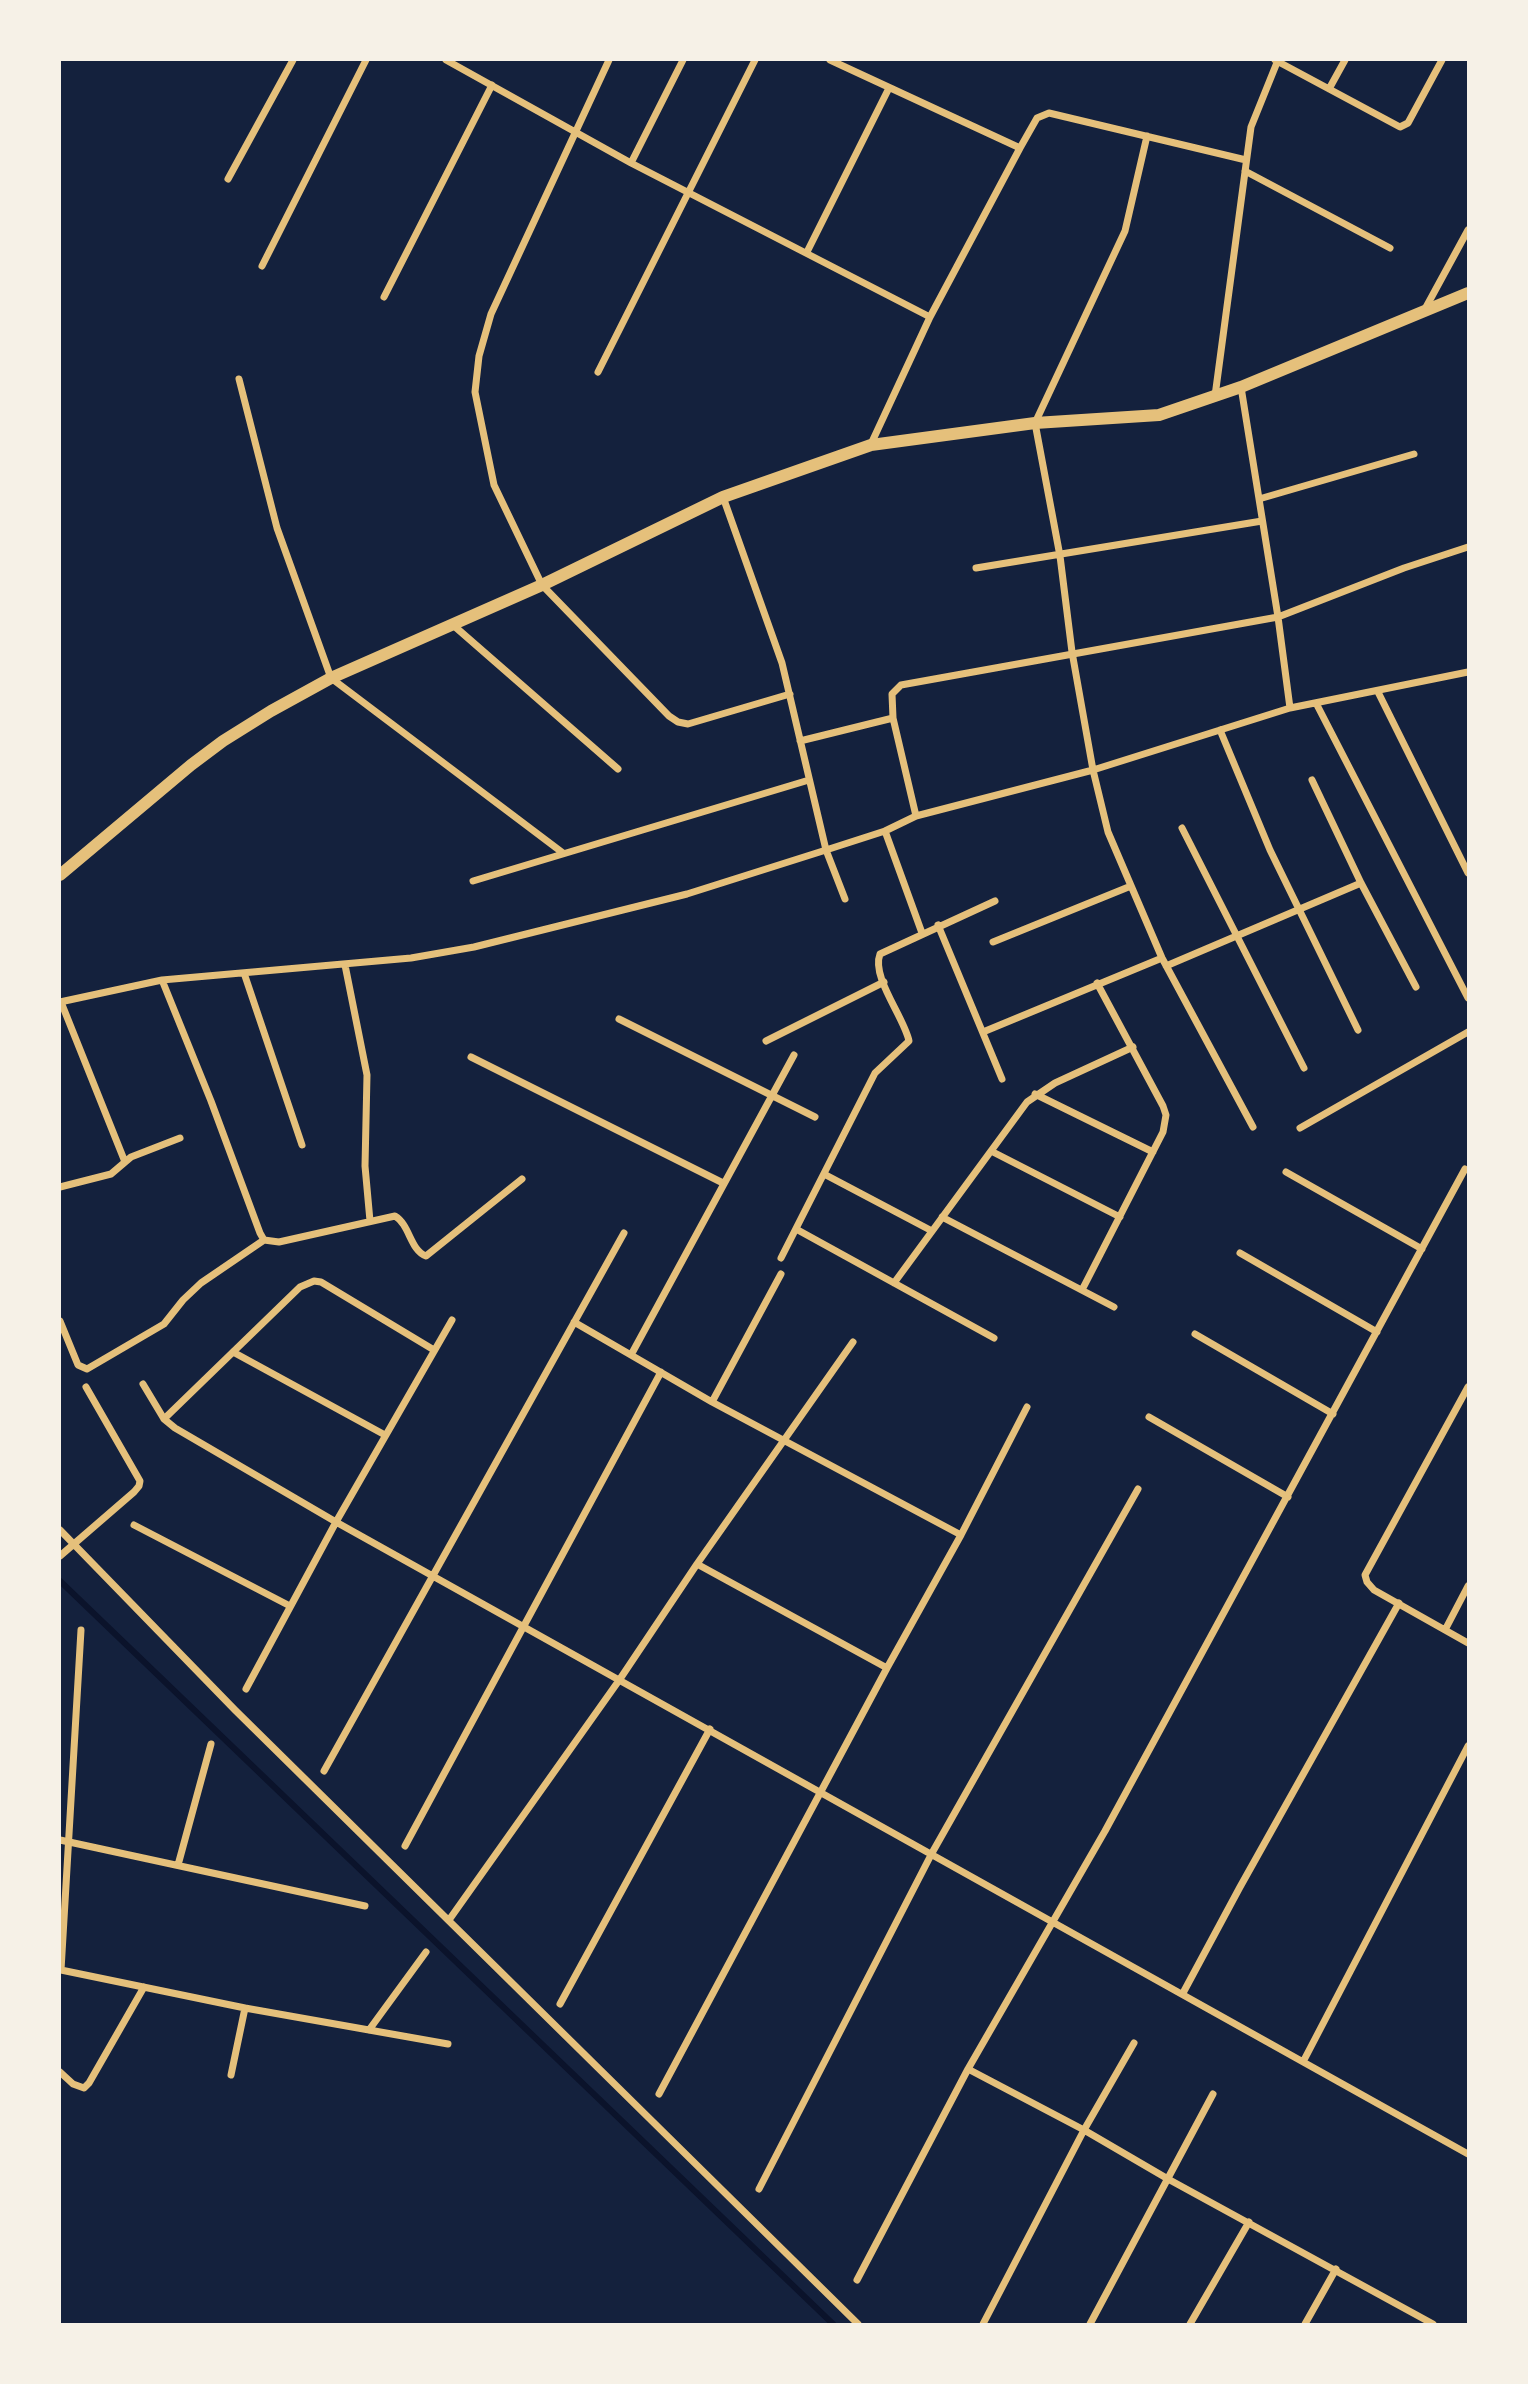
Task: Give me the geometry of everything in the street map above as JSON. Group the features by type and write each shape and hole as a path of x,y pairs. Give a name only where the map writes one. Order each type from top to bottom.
{"street":[{"path":"228,179 293,60"},
{"path":"262,266 366,60"},
{"path":"609,60 491,314 479,356 475,392 494,485 542,585 669,716 688,724 790,694"},
{"path":"631,163 683,60"},
{"path":"598,372 755,60"},
{"path":"830,60 1020,148"},
{"path":"1215,396 1251,127 1277,60 1403,127 1408,123 1442,60"},
{"path":"1329,89 1345,60"},
{"path":"451,61 631,163 930,317"},
{"path":"384,297 492,85"},
{"path":"807,252 889,88"},
{"path":"870,445 930,317 1038,118 1049,113 1246,160"},
{"path":"1147,136 1125,232 1035,423 1060,556 1072,652 1093,770 1108,832 1164,962 1254,1127"},
{"path":"1245,171 1390,248"},
{"path":"1424,310 1468,230"},
{"path":"60,874 223,741 331,678 542,585 723,497 870,445 1035,423 1159,415 1241,387 1468,292"},
{"path":"239,379 277,528 331,678 564,853"},
{"path":"1241,387 1290,708"},
{"path":"1259,499 1413,454"},
{"path":"723,497 782,663 826,850 845,899"},
{"path":"976,568 1262,521"},
{"path":"916,816 893,718 892,694 901,685 1072,652 1278,617 1404,568 1468,547"},
{"path":"452,625 618,769"},
{"path":"125,1162 60,1002 162,980 411,958 561,927 687,894 885,831 916,816 1093,770 1290,708 1468,672"},
{"path":"1378,692 1468,873"},
{"path":"1317,704 1468,998"},
{"path":"800,741 893,718"},
{"path":"1220,730 1259,825 1359,1030"},
{"path":"472,881 809,780"},
{"path":"1312,780 1416,987"},
{"path":"1182,828 1304,1068"},
{"path":"885,831 922,933"},
{"path":"983,1032 1097,983 1164,962 1362,883"},
{"path":"993,942 1132,886"},
{"path":"781,1258 875,1073 909,1041 878,965 880,954 995,901"},
{"path":"938,925 1002,1079"},
{"path":"345,965 367,1076 365,1166 370,1221"},
{"path":"244,973 302,1145"},
{"path":"162,980 264,1240"},
{"path":"766,1041 884,982"},
{"path":"1082,1290 1163,1132 1166,1115 1133,1047 1097,983"},
{"path":"618,1019 815,1117"},
{"path":"1300,1128 1468,1032"},
{"path":"894,1283 1035,1094 1133,1047"},
{"path":"631,1354 794,1055"},
{"path":"471,1057 723,1184"},
{"path":"1035,1094 1153,1152"},
{"path":"60,1187 111,1174 141,1152 180,1138"},
{"path":"991,1151 1120,1217"},
{"path":"857,2280 968,2069 1105,1831 1465,1168"},
{"path":"1286,1172 1422,1249"},
{"path":"824,1174 932,1231"},
{"path":"60,1321 78,1365 87,1369 164,1324 201,1283 264,1240 279,1242 395,1216 399,1218 418,1251 426,1256 522,1179"},
{"path":"942,1217 1114,1307"},
{"path":"796,1229 994,1338"},
{"path":"324,1771 624,1234"},
{"path":"1240,1253 1377,1332"},
{"path":"712,1402 781,1274"},
{"path":"164,1419 300,1287 314,1280 434,1350"},
{"path":"246,1689 336,1522 452,1320"},
{"path":"574,1322 712,1402 961,1535"},
{"path":"1195,1334 1333,1414"},
{"path":"449,1920 621,1679 697,1564 853,1342"},
{"path":"233,1352 386,1435"},
{"path":"405,1846 661,1372"},
{"path":"143,1384 164,1419 175,1428 336,1522 1184,1993 1468,2154"},
{"path":"60,1556 134,1492 140,1480 86,1387"},
{"path":"1468,1387 1365,1575 1374,1590 1468,1643"},
{"path":"659,2094 961,1535 1027,1407"},
{"path":"1149,1417 1288,1497"},
{"path":"759,2189 932,1853 1138,1489"},
{"path":"134,1525 290,1606"},
{"path":"60,1530 72,1546 235,1710 858,2325"},
{"path":"697,1564 887,1668"},
{"path":"1445,1630 1468,1586"},
{"path":"1184,1993 1240,1886 1399,1604"},
{"path":"60,1981 64,1841 81,1630"},
{"path":"560,2004 710,1730"},
{"path":"178,1865 211,1744"},
{"path":"1304,2060 1468,1746"},
{"path":"64,1841 365,1906"},
{"path":"369,2030 426,1952"},
{"path":"61,1970 245,2008 448,2044"},
{"path":"60,2072 78,2087 84,2088 89,2083 144,1987"},
{"path":"231,2075 245,2008"},
{"path":"983,2325 1084,2130 1134,2043"},
{"path":"968,2069 1084,2130 1433,2325"},
{"path":"1090,2325 1213,2094"},
{"path":"1190,2325 1249,2222"},
{"path":"1305,2325 1336,2269"}],"waterway":[{"path":"60,1581 833,2324"}]}
